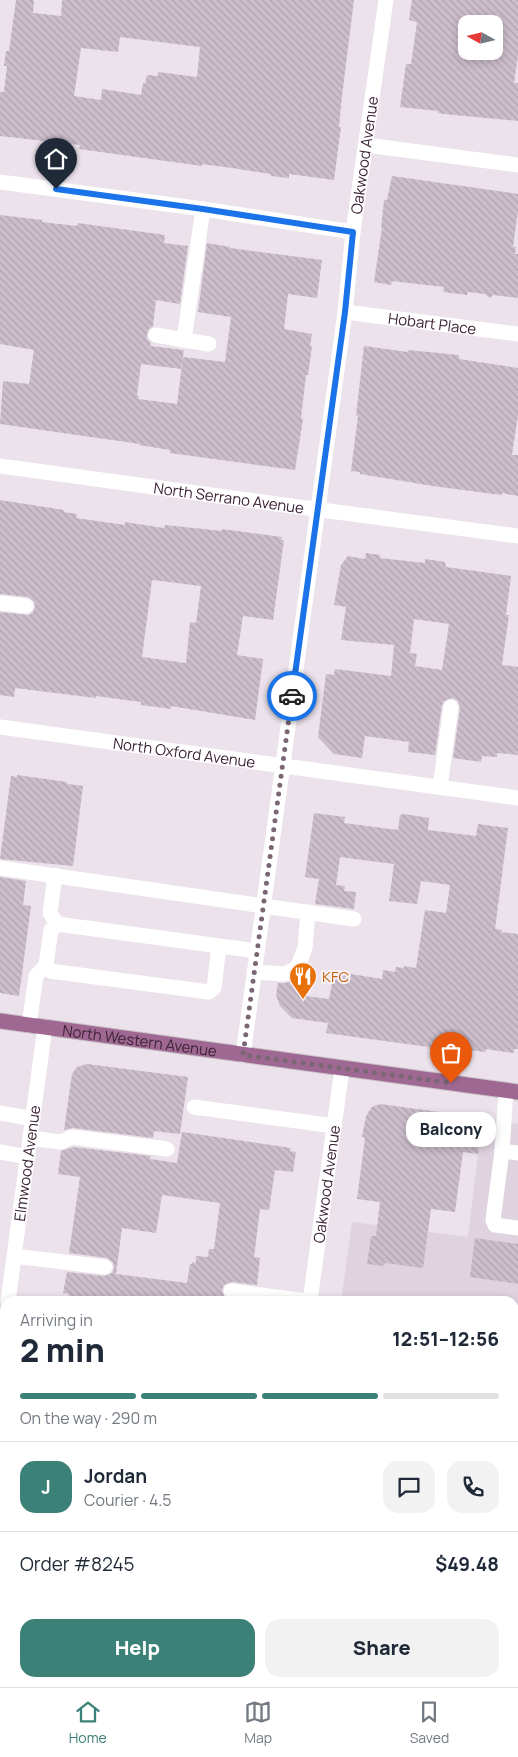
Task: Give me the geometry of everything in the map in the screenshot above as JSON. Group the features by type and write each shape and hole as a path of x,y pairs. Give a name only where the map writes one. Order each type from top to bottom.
{"main road":[{"name":"North Western Avenue","path":"0,1021 512,1092"}],"street":[{"name":"Oakwood Avenue","path":"243,1055 345,312 353,232 386,0"},
{"path":"366,146 518,165"},
{"path":"0,182 203,209 353,232"},
{"path":"184,340 203,209"},
{"name":"Hobart Place","path":"345,312 518,334"},
{"path":"156,335 209,344"},
{"name":"North Serrano Avenue","path":"0,466 518,536"},
{"path":"0,604 26,606"},
{"path":"440,787 451,708"},
{"name":"North Oxford Avenue","path":"0,728 518,798"},
{"path":"0,868 354,919"},
{"path":"55,875 50,913 57,924 257,951"},
{"path":"254,972 285,974 297,968 305,948 308,912"},
{"path":"29,1025 36,976 46,965 51,930 57,924"},
{"path":"46,965 50,971 209,992 214,988 219,946"},
{"name":"Elmwood Avenue","path":"9,1296 45,1027"},
{"name":"Oakwood Avenue","path":"310,1296 342,1069"},
{"path":"512,1092 493,1220 495,1224 518,1228"},
{"path":"194,1107 334,1126"},
{"path":"0,1113 33,1119"},
{"path":"30,1138 61,1142 72,1137 167,1149"},
{"path":"502,1151 518,1153"},
{"path":"0,1152 28,1156"},
{"path":"14,1256 105,1267"},
{"path":"231,1291 270,1296"}],"shaded area":[{"path":"380,1104 518,1124 518,1296 342,1296 352,1222 468,1237 478,1154 362,1137 368,1112 372,1107"}],"building":[{"path":"16,0 34,0 33,13 61,16 62,0 354,0 334,180 289,174 289,178 271,176 271,174 232,168 202,164 202,166 79,149 80,145 0,136 0,92 4,92 7,66 4,66 6,51 9,51","holes":["120,37 200,47 197,77 158,72 158,76 147,75 145,84 143,83 141,95 102,89 101,100 74,96 81,48 118,52"]},
{"path":"412,0 518,0 518,56 514,83 518,83 518,121 444,114 438,113 438,111 400,107 406,64 411,64 417,22 409,20"},
{"path":"392,176 518,194 518,211 513,247 516,247 515,254 518,254 518,298 493,295 490,298 485,294 468,292 467,295 443,292 444,287 392,281 391,285 374,282 384,200 387,200"},
{"path":"0,215 42,220 42,222 77,226 78,223 165,235 164,243 188,246 180,304 156,300 153,326 147,334 147,339 151,343 150,346 184,350 181,369 141,364 138,399 177,404 183,357 225,362 231,317 198,312 207,243 230,248 322,260 317,298 288,294 284,329 312,334 310,346 312,346 308,375 306,375 301,418 303,419 295,470 170,453 170,450 140,444 0,424 3,381 29,384 34,350 0,344"},
{"path":"364,346 408,352 408,350 459,355 459,359 518,368 518,415 512,455 518,455 518,496 433,486 351,471"},
{"path":"0,500 64,510 64,512 77,514 76,518 125,525 125,522 164,528 165,525 222,531 222,529 282,537 281,540 284,540 273,620 243,616 237,655 263,659 255,720 171,706 171,709 141,705 141,702 96,696 96,698 15,688 14,697 0,695 0,612 29,615 35,607 34,602 28,597 0,594","holes":["152,580 201,586 196,623 190,622 186,663 142,657"]},
{"path":"366,553 380,555 380,558 425,563 425,559 445,562 446,567 511,576 506,615 509,615 502,665 518,667 518,755 497,753 497,757 482,756 481,762 453,758 460,708 457,700 452,698 444,701 442,705 435,755 408,752 409,742 365,736 362,758 334,754 318,737 326,674 334,675 335,669 391,676 394,645 341,640 346,607 334,605 341,565 348,556 365,559","holes":["414,619 449,624 442,670 415,666 417,654 410,653"]},
{"path":"17,775 83,786 73,866 0,859 11,776 17,777"},
{"path":"314,813 345,817 344,823 398,830 400,815 404,814 429,818 428,830 476,836 478,824 508,828 495,929 502,930 501,932 518,934 518,1049 514,1049 514,1053 486,1049 485,1052 445,1047 445,1051 428,1049 429,1047 326,1033 328,1023 292,1018 280,1006 276,995 278,983 294,980 302,981 306,996 329,999 334,974 344,976 345,973 382,979 383,970 395,972 396,967 404,968 404,966 416,968 425,910 446,913 450,885 421,881 417,904 389,901 394,864 340,857 336,885 345,886 344,891 356,892 354,909 315,904 319,879 305,877"},
{"path":"0,877 26,881 23,905 31,906 19,996 0,993"},
{"path":"87,1064 188,1077 180,1134 154,1131 153,1138 73,1128 64,1130 72,1074 77,1067"},
{"path":"380,1104 483,1118 478,1154 463,1152 455,1212 431,1209 423,1268 385,1263 384,1266 367,1264 371,1236 376,1236 380,1202 357,1199 365,1138 362,1137 366,1116 372,1107"},
{"path":"182,1132 291,1148 290,1151 296,1152 293,1172 275,1170 269,1210 260,1209 254,1257 260,1258 257,1285 232,1282 224,1285 222,1290 224,1296 69,1296 69,1294 63,1293 67,1272 104,1276 112,1273 114,1268 113,1263 107,1258 69,1253 80,1177 58,1174 61,1151 73,1147 151,1156 150,1159 177,1163","holes":["162,1195 220,1203 214,1249 209,1249 208,1257 196,1256 196,1263 192,1262 190,1264 187,1283 116,1274 122,1228 156,1233"]},
{"path":"475,1238 518,1244 518,1284 470,1277"}],"way so far":[{"path":"292,696 243,1055 451,1083"}],"place":[{"name":"KFC","path":"303,1000"},
{"name":"Balcony","path":"451,1083"}],"route":[{"path":"56,189 353,232 345,312 292,696"}]}
